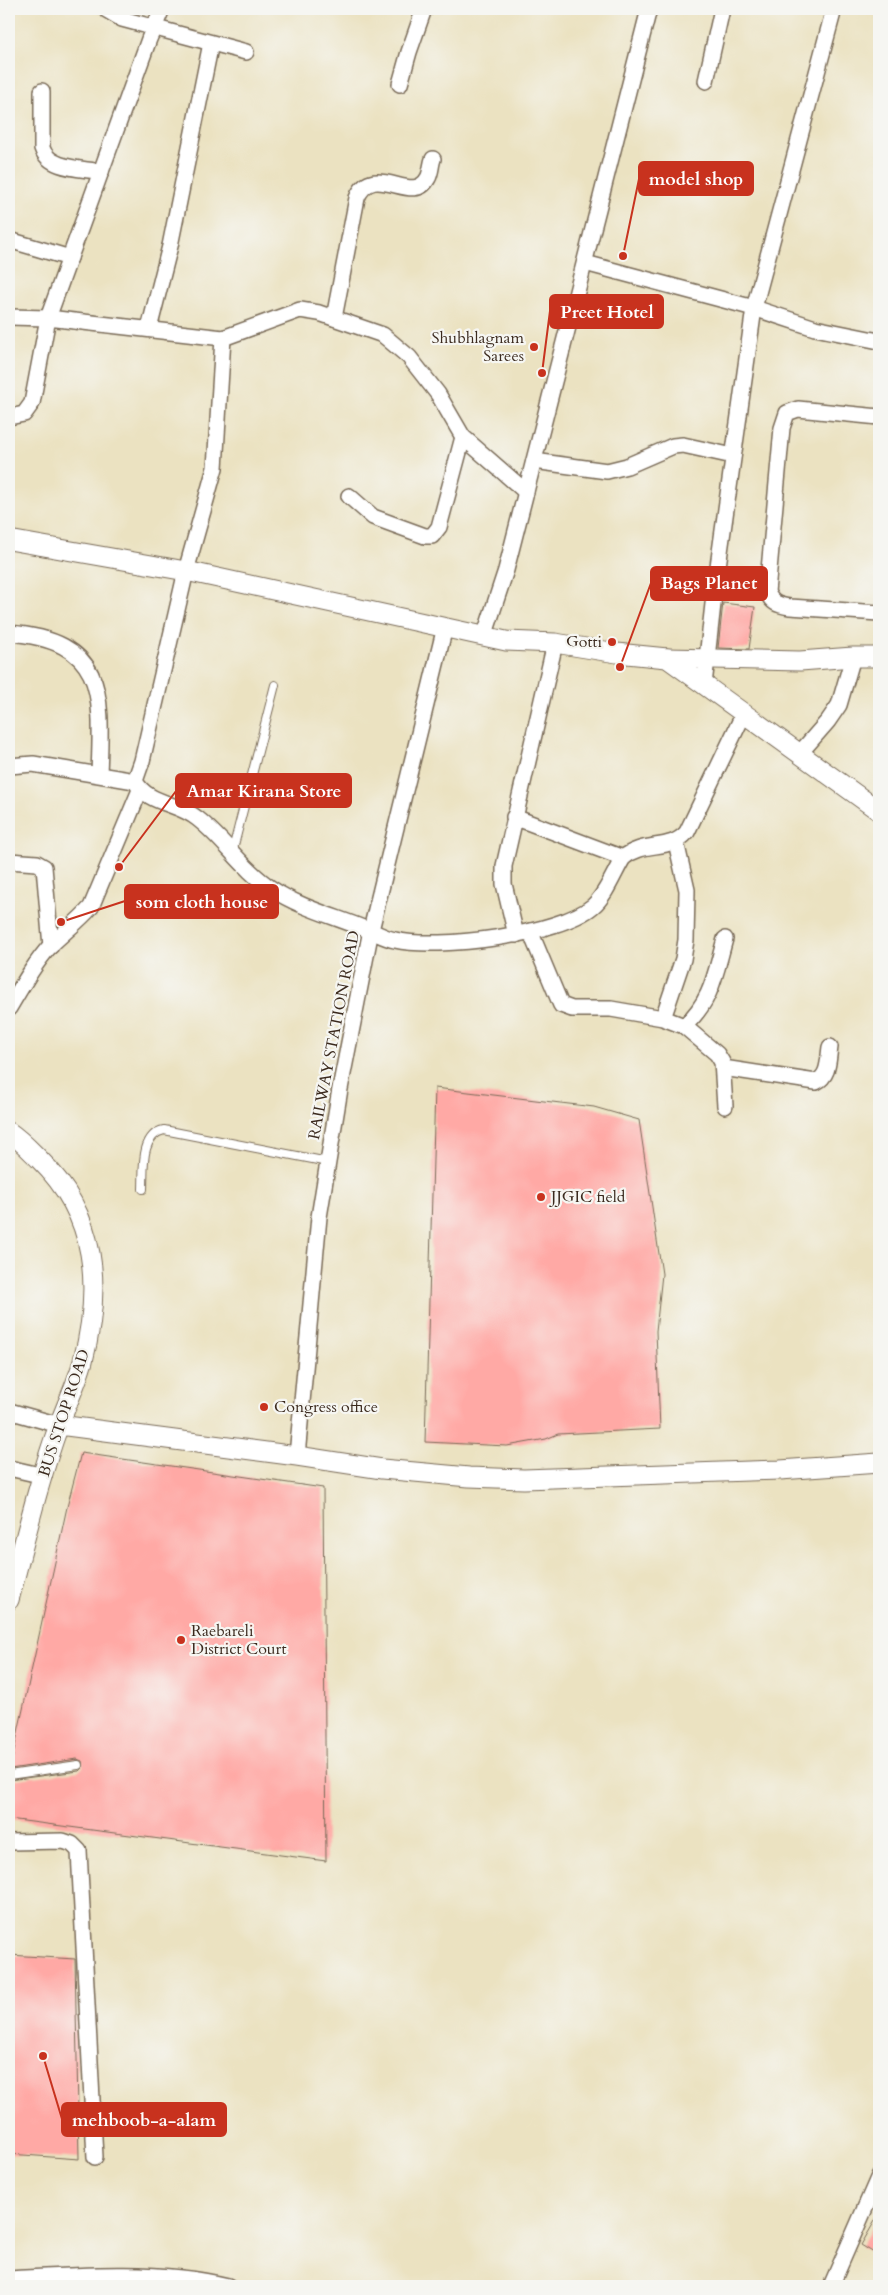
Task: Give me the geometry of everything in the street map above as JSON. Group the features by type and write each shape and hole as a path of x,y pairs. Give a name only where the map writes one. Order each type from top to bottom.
{"street":[{"path":"105,9 122,19 246,52"},
{"path":"9,417 24,414 32,403 48,318 162,9"},
{"path":"400,84 424,9"},
{"path":"484,637 506,570 650,9"},
{"path":"706,81 722,9"},
{"path":"704,684 754,308 834,9"},
{"path":"149,329 170,246 211,43"},
{"path":"42,90 42,148 44,154 54,164 101,172"},
{"path":"334,318 357,198 361,188 370,182 412,188 421,186 428,178 432,159"},
{"path":"9,240 70,258"},
{"path":"585,263 754,308 815,328 879,341"},
{"path":"9,317 48,318 222,338 293,311 319,313 334,318 383,335 392,341 409,357 438,394 463,437 526,492"},
{"path":"9,1008 51,946 79,921 91,906 137,786 186,571 215,468 222,338"},
{"path":"879,417 798,409 787,412 782,428 767,592 771,601 777,605 879,612"},
{"path":"349,496 373,517 425,536 432,536 439,527 463,437"},
{"path":"534,460 595,471 613,470 628,466 673,446 683,444 733,456"},
{"path":"9,540 186,571 445,626 506,641 555,643 617,653 667,658 800,661 879,657"},
{"name":"RAILWAY STATION ROAD","path":"297,1456 319,1217 328,1162 371,930 445,626"},
{"path":"9,633 60,643 82,660 100,702 99,774"},
{"path":"555,643 514,817 504,866 504,884 523,933 561,1005 572,1009 611,1008 663,1018 684,1026 717,1054 723,1068 725,1106"},
{"path":"800,753 828,721 839,704 854,657"},
{"path":"667,658 879,811"},
{"path":"9,766 34,764 99,774 137,786 158,801 197,817 248,870 273,890 296,902 394,940 421,943 455,943 523,933 578,917 594,905 623,858 641,847 676,842 687,832 744,713"},
{"path":"514,817 623,858"},
{"path":"663,1018 683,959 686,940 688,890 676,842"},
{"path":"9,861 37,863 44,867 51,946"},
{"path":"684,1026 696,1016 708,998 725,939"},
{"path":"723,1068 816,1082 826,1073 830,1047"},
{"name":"BUS STOP ROAD","path":"9,1132 46,1166 66,1190 82,1219 90,1247 93,1288 90,1328 73,1392 59,1425 9,1600"},
{"path":"9,1411 59,1425 414,1473 524,1479 780,1470 879,1463"},
{"path":"9,1468 44,1476"},
{"path":"9,1842 63,1842 72,1844 79,1851 94,2157"},
{"path":"831,2286 879,2176"},
{"path":"9,2279 54,2276 146,2276 208,2282 228,2286"}],"lane":[{"path":"232,853 276,685"},
{"path":"143,1189 147,1144 157,1132 164,1130 328,1162"},
{"path":"9,1776 78,1764"}],"building":[{"path":"723,603 755,607 749,649 718,648"},
{"name":"JJGIC field","path":"435,1088 594,1107 639,1120 662,1274 656,1331 660,1429 558,1434 546,1439 507,1446 425,1442"},
{"name":"Raebareli District Court","path":"81,1453 323,1488 326,1861 9,1819 9,1780 79,1771 83,1767 82,1761 77,1759 10,1769 67,1507"},
{"path":"9,1955 75,1959 79,2159 9,2154"},
{"path":"879,2214 879,2256 861,2245"}],"place":[{"name":"model shop","path":"623,256"},
{"name":"Shubhlagnam Sarees","path":"534,347"},
{"name":"Preet Hotel","path":"542,373"},
{"name":"Gotti","path":"612,642"},
{"name":"Bags Planet","path":"620,667"},
{"name":"Amar Kirana Store","path":"119,867"},
{"name":"som cloth house","path":"61,922"},
{"name":"JJGIC field","path":"541,1197"},
{"name":"Congress office","path":"264,1407"},
{"name":"Raebareli District Court","path":"181,1640"},
{"name":"mehboob-a-alam","path":"43,2056"}]}
